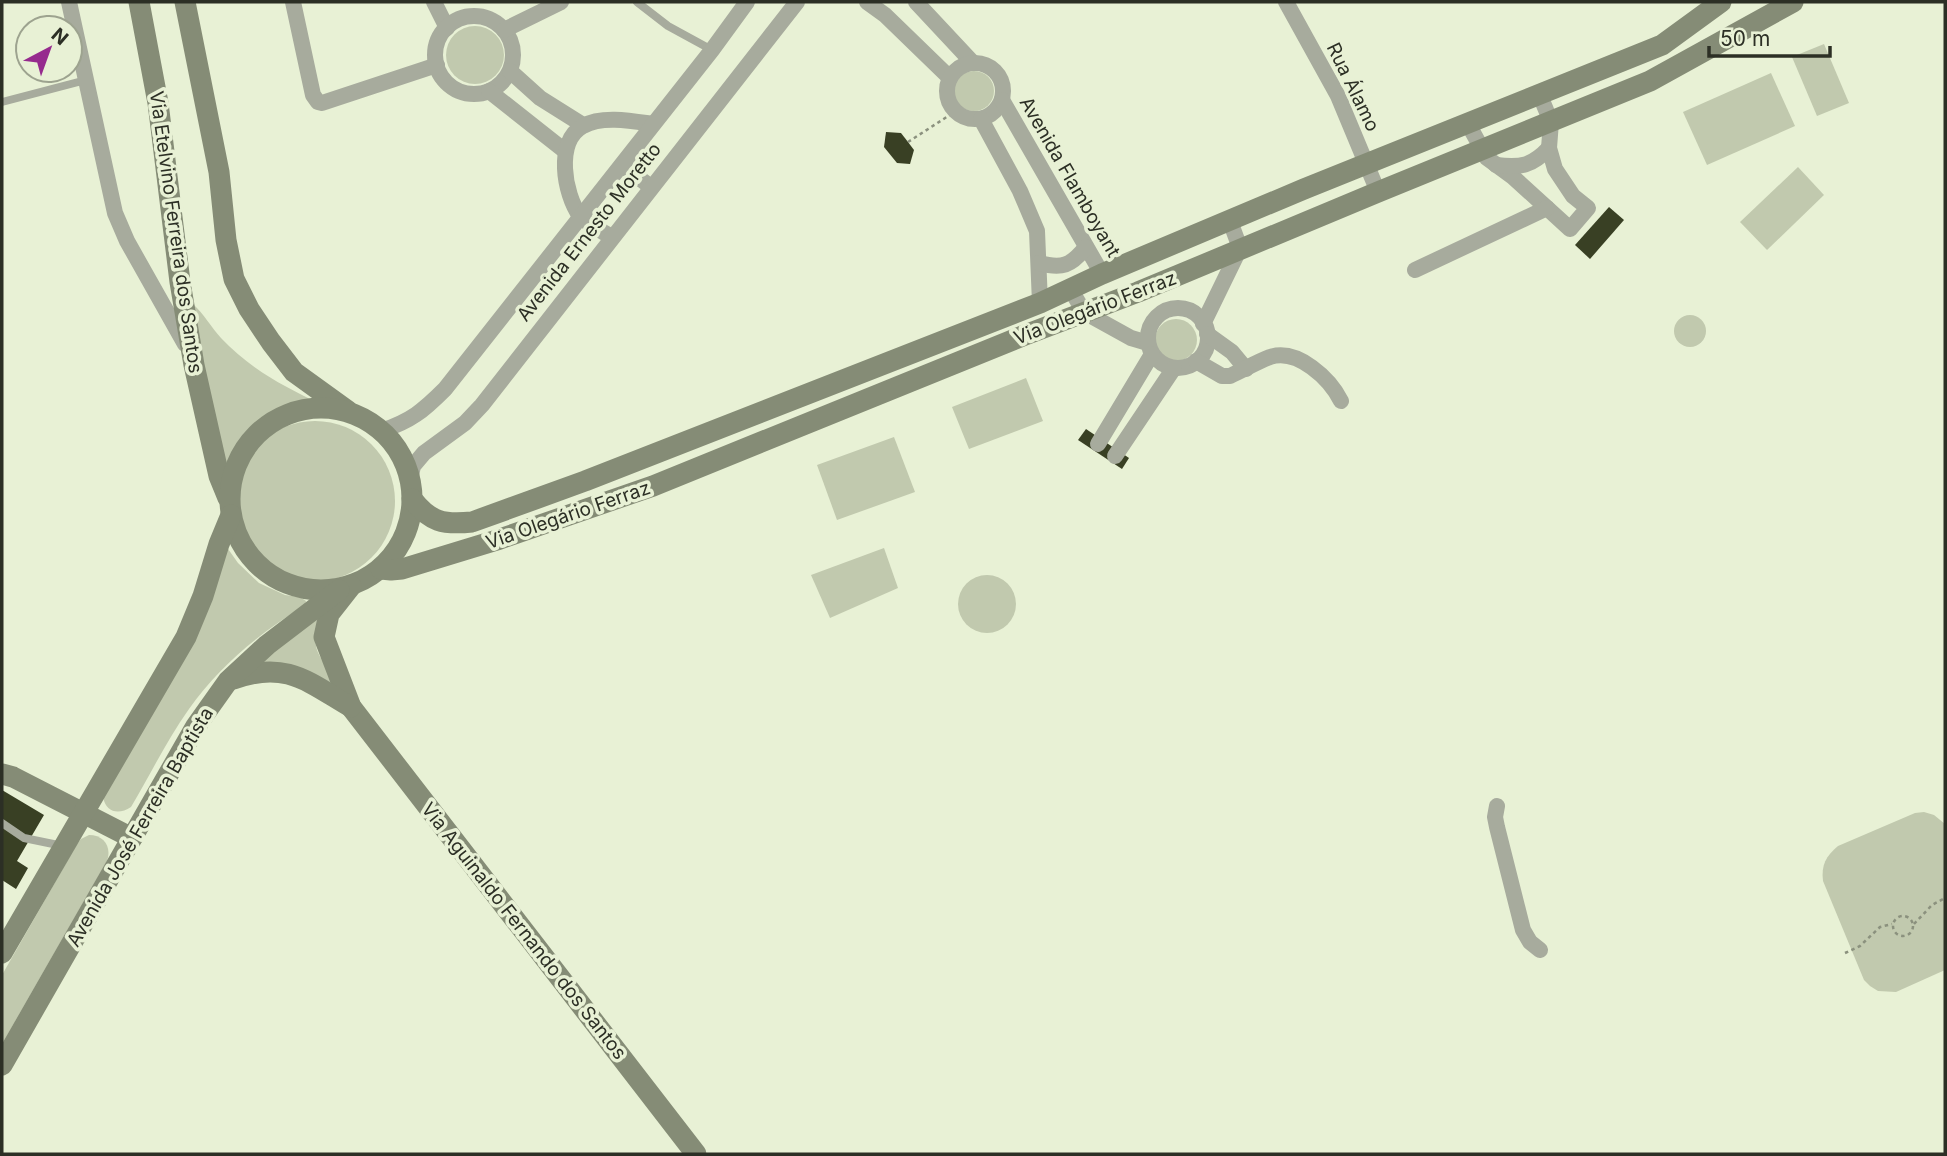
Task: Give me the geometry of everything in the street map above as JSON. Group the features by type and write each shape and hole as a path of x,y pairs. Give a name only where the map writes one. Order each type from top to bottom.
{"main road":[{"name":"Via Etelvino Ferreira dos Santos","path":"139,2 158,103 180,282 194,365 219,475 230,508"},
{"path":"185,2 219,172 226,240 234,279 249,309 294,372 381,431 396,447 405,464 411,490 409,522 401,544 391,558 368,578 330,590 301,589 274,578 257,565 245,550 234,528 230,508"},
{"name":"Via Olegário Ferraz","path":"411,490 424,514 453,524 472,522 585,481 1040,303 1102,274 1366,163 1662,45 1721,2"},
{"name":"Via Olegário Ferraz","path":"381,569 402,569 497,540 653,486 1138,292 1378,192 1489,158 1551,122 1650,80 1793,2"},
{"path":"2,953 186,637 203,596 219,544 230,508 232,476 243,451 257,433 274,420 290,413 309,408 353,414"},
{"name":"Avenida José Ferreira Baptista","path":"2,1065 196,726 228,681 267,645 346,587"},
{"name":"Via Aguinaldo Fernando dos Santos","path":"346,587 329,614 324,637 351,707 696,1154"},
{"name":"Via Aguinaldo Fernando dos Santos","path":"228,681 267,671 286,672 300,677 351,707"},
{"path":"2,774 13,777 132,838"}],"street":[{"path":"69,2 115,213 127,241 182,336 194,365"},
{"path":"293,2 313,95 318,102 322,103 437,65"},
{"path":"434,2 447,28"},
{"path":"504,30 561,2"},
{"name":"Avenida Ernesto Moretto","path":"381,431 410,420 445,389 747,2"},
{"name":"Avenida Ernesto Moretto","path":"411,490 414,466 424,453 465,423 482,405 797,2"},
{"path":"867,2 885,15 950,78"},
{"path":"916,2 973,63"},
{"name":"Rua Álamo","path":"1286,2 1338,96 1378,192"},
{"path":"473,16 492,21 504,30 513,52 510,71 505,79 489,91 480,93 462,92 446,81 437,65 436,57 438,41 447,28 454,22 473,16"},
{"path":"973,63 982,64 998,74 1003,92 997,109 990,115 972,119 956,111 948,96 950,78 964,65 973,63"},
{"path":"510,71 540,98 583,125"},
{"path":"489,91 565,151"},
{"path":"1467,122 1489,158 1570,229 1588,208 1573,196 1555,169 1549,148 1551,122 1539,93"},
{"name":"Avenida Flamboyant","path":"1002,100 1102,274"},
{"path":"550,140 566,116"},
{"path":"981,118 1020,191 1037,231 1040,303"},
{"path":"612,237 580,217 568,190 565,151 572,137 583,125 592,122 620,119 653,124"},
{"path":"1489,158 1512,167 1527,165 1549,148"},
{"path":"622,165 651,187"},
{"path":"1415,270 1547,208"},
{"path":"1071,290 1084,312 1150,349 1161,363 1174,368 1184,368 1202,356 1207,346 1205,329 1240,248 1230,221"},
{"path":"1039,263 1061,266 1070,264 1086,247"},
{"path":"1098,444 1150,349 1149,330 1154,320 1163,312 1185,310 1196,315 1205,329 1232,352 1246,369"},
{"path":"1196,361 1222,376 1230,376 1271,357 1284,355 1298,359 1314,370 1335,388 1341,401"},
{"path":"1115,456 1174,368"},
{"path":"1497,806 1497,827 1523,930 1530,942 1540,950"}],"lane":[{"path":"636,2 668,26 712,50"},
{"path":"2,102 86,80"},
{"path":"2,823 24,838 65,846"}],"path":[{"path":"908,142 956,111"},
{"path":"1914,924 1906,916 1900,916 1893,924 1898,934 1909,934 1914,924 1932,905 1945,898"},
{"path":"1845,953 1860,946 1880,927 1893,924"}],"green space":[{"path":"475,26 486,28 499,39 504,55 502,66 491,79 475,84 464,82 451,71 446,55 448,44 459,31"},
{"path":"1824,44 1849,103 1817,116 1792,57"},
{"path":"974,71 988,77 994,91 988,105 974,111 960,105 954,91 960,77"},
{"path":"1771,73 1795,126 1707,165 1683,112"},
{"path":"1798,167 1824,195 1767,250 1740,222"},
{"path":"193,304 221,338 243,359 280,384 321,404 289,407 260,421 237,444 223,473"},
{"path":"1690,315 1701,320 1706,331 1701,342 1690,347 1679,342 1674,331 1679,320"},
{"path":"1176,319 1191,325 1197,340 1191,355 1176,361 1161,355 1155,340 1161,325"},
{"path":"1026,378 1043,421 969,449 952,407"},
{"path":"315,421 346,427 372,444 389,470 395,501 389,532 372,558 346,575 315,581 284,575 258,558 241,532 235,501 241,470 258,444 284,427"},
{"path":"894,437 915,492 837,520 817,465"},
{"path":"226,546 238,563 259,583 285,595 300,597 306,601 305,605 257,639 214,678 181,721 131,807 114,811 107,806 103,797"},
{"path":"884,548 898,588 830,618 811,575"},
{"path":"987,575 1003,580 1011,588 1016,604 1011,620 1003,628 987,633 971,628 963,620 958,604 963,588 971,580"},
{"path":"316,619 317,650 333,677 331,683 296,666 257,665"},
{"path":"1915,813 1934,815 1945,824 1945,970 1896,992 1878,991 1864,980 1823,881 1824,866 1827,857 1838,846"},
{"path":"89,835 99,837 106,843 107,861 2,1044 2,975 77,844"}],"building":[{"path":"886,132 901,133 914,150 910,164 897,163 884,147"},
{"path":"1609,207 1624,220 1590,259 1575,245"},
{"path":"1086,429 1129,458 1122,469 1078,440"},
{"path":"2,790 44,815 17,861 28,868 16,889 2,880"}]}
